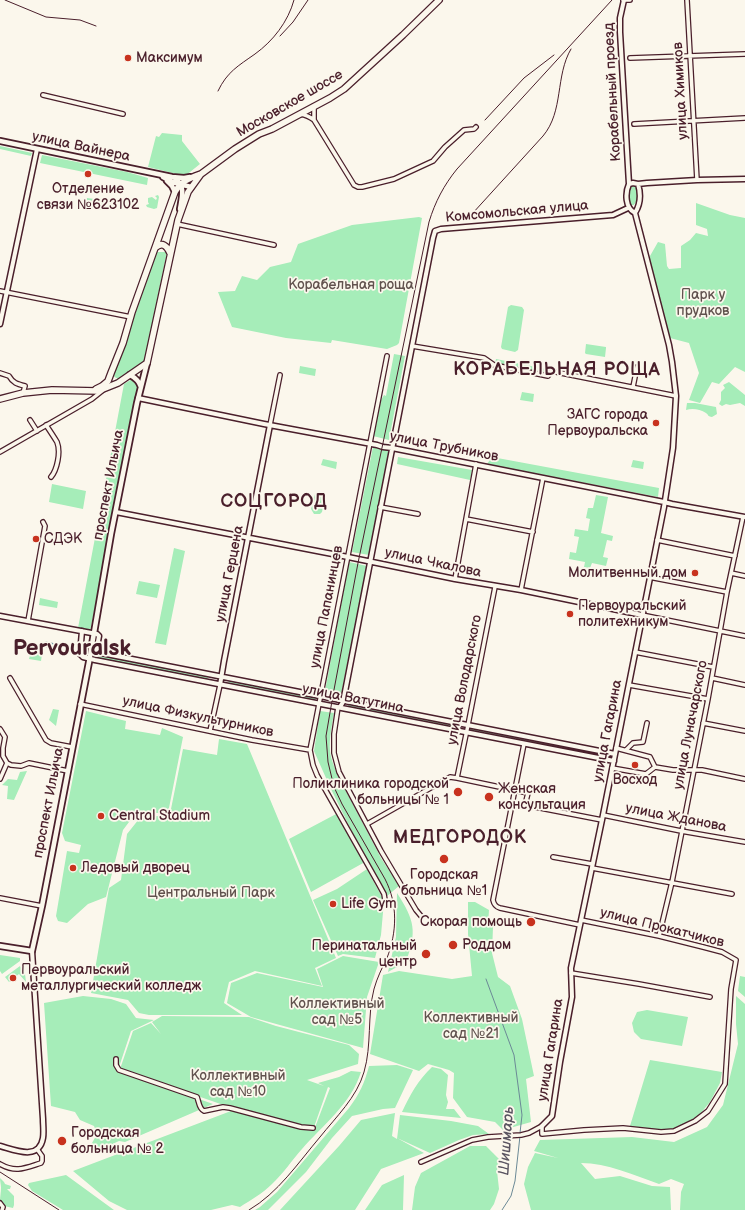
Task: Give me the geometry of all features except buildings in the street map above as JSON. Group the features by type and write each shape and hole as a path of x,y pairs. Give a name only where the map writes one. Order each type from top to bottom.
{"main road":[{"name":"Московское шоссе","path":"201,174 234,149 259,134 337,94 351,84 439,0"},
{"name":"улица Вайнера","path":"0,141 161,176 184,178 201,174"},
{"path":"91,392 106,383 111,372 123,343 175,192 181,184 188,179 201,174"},
{"name":"проспект Ильича","path":"177,222 188,192 201,174"},
{"name":"улица Вайнера","path":"161,176 172,182 191,187"},
{"path":"161,176 172,186 175,192"},
{"path":"172,177 181,184"},
{"name":"проспект Ильича","path":"32,951 42,906 89,658 93,651 93,633 138,398 147,363 183,192 181,184"},
{"path":"155,249 161,244 165,244 170,253"},
{"path":"0,399 52,390 98,391 118,383 147,363"},
{"path":"111,372 111,378 118,383"},
{"path":"130,375 136,378 141,387"},
{"path":"0,946 32,951"}],"street":[{"path":"624,0 630,0"},
{"name":"Корабельный проезд","path":"624,0 619,24 629,184 627,201 628,208"},
{"name":"улица Химиков","path":"687,0 697,180"},
{"path":"630,58 745,54"},
{"path":"43,95 122,114"},
{"path":"314,106 314,120"},
{"path":"299,114 306,115 314,120 354,185 358,187 394,179 433,161 445,147 464,130 474,130 476,128"},
{"path":"634,124 745,118"},
{"path":"0,324 37,149"},
{"path":"629,184 745,179"},
{"path":"628,208 630,211 635,213 639,204 640,191 638,184"},
{"name":"Комсомольская улица","path":"392,448 435,231 613,215 628,208"},
{"name":"улица Гагарина","path":"542,1126 552,1116 572,997 571,973 580,923 603,818 657,540 673,448 676,396 672,362 635,213"},
{"path":"177,222 274,246"},
{"path":"0,291 131,317"},
{"path":"412,346 484,358 494,365 548,376 551,371 676,396"},
{"name":"улица Папанинцев","path":"385,900 384,894 317,774 313,765 310,750 387,356"},
{"path":"633,387 637,367"},
{"path":"0,373 9,376 13,382 25,386 23,394"},
{"name":"улица Герцена","path":"210,731 280,375"},
{"path":"0,452 91,400 106,389"},
{"name":"улица Трубников","path":"138,398 744,517"},
{"path":"30,420 37,431"},
{"path":"46,425 58,446 58,458 55,472 51,477"},
{"path":"392,448 342,705 339,707 334,734 335,758 339,772 381,851 421,916"},
{"path":"455,579 476,464"},
{"path":"521,590 544,478"},
{"path":"380,507 418,514"},
{"name":"улица Чкалова","path":"116,512 370,561 495,587 521,590 745,636"},
{"name":"улица Луначарского","path":"659,936 672,882 712,678 727,592 744,517"},
{"path":"466,519 533,532"},
{"path":"28,621 45,526 43,522"},
{"path":"657,540 735,556"},
{"path":"731,573 745,576"},
{"path":"649,577 727,592"},
{"name":"улица Володарского","path":"456,778 467,733 495,587"},
{"path":"0,616 93,633"},
{"path":"82,632 80,654 83,657 89,658"},
{"name":"улица Ватутина","path":"93,651 615,754"},
{"path":"635,652 713,667"},
{"name":"улица Ватутина","path":"89,658 220,685 614,761"},
{"path":"10,678 46,740 51,743 72,747"},
{"path":"712,678 745,685"},
{"path":"629,685 708,699"},
{"name":"улица Физкультурников","path":"80,704 310,750"},
{"path":"626,750 633,743 644,742 647,723"},
{"path":"703,723 745,732"},
{"path":"0,729 5,737 3,756 7,763 16,766 29,763 68,771"},
{"path":"367,824 450,777 515,791 524,744"},
{"path":"616,748 650,757 654,767"},
{"path":"0,779 7,763"},
{"path":"612,768 646,774 654,767 683,771 694,770 745,778"},
{"name":"улица Жданова","path":"515,791 528,793 525,805 745,842"},
{"name":"улица Прокатчиков","path":"515,791 493,900 495,905 500,908 659,936 722,952 736,960 731,989 725,1084 708,1111 695,1121 674,1131 661,1132 623,1128 542,1134 542,1126"},
{"path":"553,857 732,894"},
{"path":"0,898 42,906"},
{"name":"проспект Ильича","path":"32,951 43,1119 43,1140 37,1149"},
{"path":"571,973 639,984 710,998"},
{"path":"116,1059 116,1065 119,1070 197,1097 200,1107 204,1111 223,1107 230,1108 301,1127 313,1128"},
{"path":"421,1162 472,1140 488,1137 520,1135 529,1133 542,1126"},
{"path":"0,1146 21,1152 30,1152 37,1149 42,1156 41,1163 17,1170 6,1168 0,1164"},
{"path":"0,1203 3,1207 2,1210"}],"green space":[{"path":"162,133 182,135 182,141 200,164 185,176 148,167 156,136 159,137"},
{"path":"0,146 32,153 31,156 0,149"},
{"path":"42,155 127,172 148,178 147,185 40,163"},
{"path":"632,185 637,187 639,193 634,205 631,205 629,200 629,190"},
{"path":"158,195 157,208 154,209 147,207 146,205 149,204 148,198 152,197 156,200 157,198 155,196"},
{"path":"87,198 102,200 103,208 100,210 86,207 85,204"},
{"name":"Парк у прудков","path":"696,203 730,215 745,218 745,372 735,367 719,384 712,382 700,403 689,400 699,373 689,343 670,338 650,267 650,256 658,242 665,244 667,266 669,269 681,268 681,246 690,240 696,233 708,236 707,229 696,225"},
{"name":"Корабельная роща","path":"419,217 422,218 399,343 397,345 387,349 332,340 331,343 286,338 232,327 218,292 235,291 242,276 257,280 270,267 291,262 298,244 352,225"},
{"path":"157,252 167,252 144,363 118,379 113,376"},
{"path":"511,305 522,307 524,310 518,350 515,352 502,349 501,347 508,307"},
{"path":"586,344 606,347 605,357 586,354"},
{"path":"394,354 405,356 389,440 373,436 381,400 384,395 386,396"},
{"path":"496,359 546,369 544,373 495,364"},
{"path":"300,366 316,369 315,376 299,373"},
{"path":"132,379 136,380 139,387 90,631 78,628 124,384"},
{"path":"729,382 745,395 745,406 740,403 730,405 726,404 722,406 719,404 721,400 721,392 725,388 723,385"},
{"path":"522,392 534,394 533,402 520,400"},
{"path":"687,403 716,407 717,414 712,417 699,410 686,410"},
{"path":"373,447 389,450 369,555 352,552"},
{"path":"398,457 472,470 470,480 397,464"},
{"path":"492,457 659,488 658,497 487,464"},
{"path":"323,459 337,462 336,469 321,465"},
{"path":"633,460 644,462 643,469 631,467"},
{"path":"52,484 86,491 83,509 49,502"},
{"path":"320,493 325,498 322,512 320,514 314,514 311,509 315,494"},
{"path":"596,495 608,497 601,533 613,536 612,541 607,540 603,557 608,558 606,566 592,563 590,568 584,567 585,562 569,559 570,552 576,553 579,537 574,536 575,529 588,531 590,519 586,518 588,508 593,508"},
{"path":"174,548 185,551 166,645 155,643"},
{"path":"349,562 367,566 341,694 325,691"},
{"path":"139,581 160,585 157,598 136,594"},
{"path":"40,598 58,602 57,608 39,605"},
{"path":"31,652 42,654 41,661 29,659"},
{"path":"99,655 208,676 207,681 98,659"},
{"path":"229,680 316,697 315,701 228,685"},
{"path":"348,704 458,725 457,730 348,708"},
{"path":"53,709 59,710 56,726 49,720"},
{"name":"Central Stadium","path":"86,711 126,721 125,729 160,735 162,728 183,737 168,813 142,813 132,818 123,830 106,897 88,904 67,923 58,921 56,916 67,851 79,853 81,845 65,841 62,833"},
{"path":"320,711 334,713 330,746 333,764 381,858 399,886 387,896 356,840 314,751"},
{"path":"470,727 609,754 608,759 469,731"},
{"name":"Центральный Парк","path":"219,739 247,744 336,958 315,968 322,986 255,971 229,982 224,1003 242,1015 149,1015 139,1013 128,1000 91,993 109,888 121,880 127,834 139,819 170,814 183,749 217,755"},
{"path":"27,771 14,800 7,799 8,786 2,785 8,779 17,780 20,772"},
{"path":"338,813 365,862 311,892 289,839"},
{"path":"367,869 384,901 381,935 375,958 343,954 338,956 313,900 337,889"},
{"path":"397,893 408,911 411,919 413,934 410,951 406,962 388,972 396,937"},
{"name":"Коллективный сад №21","path":"468,902 475,902 489,910 488,924 493,927 492,953 498,977 510,986 522,1019 534,1076 526,1079 531,1122 503,1130 495,1122 467,1117 453,1098 454,1073 449,1070 428,1064 419,1071 370,1054 383,975 399,971 452,979 472,976 468,934"},
{"path":"0,955 20,958 20,961 2,974 0,971"},
{"name":"Коллективный сад №5","path":"343,956 379,962 367,997 363,1048 251,1017 227,1003 231,983 257,973 323,987 317,969"},
{"path":"20,966 25,974 26,982 19,974 9,982 5,977"},
{"path":"740,976 745,977 745,997 738,991"},
{"path":"83,996 111,999 126,1004 136,1018 154,1020 131,1031 118,1070 213,1104 125,1142 119,1141 91,1154 87,1152 97,1134 94,1126 80,1120 75,1112 51,1106 44,1003"},
{"path":"736,996 745,1004 745,1210 680,1210 681,1192 684,1184 671,1179 659,1184 611,1167 581,1163 595,1179 620,1176 652,1186 670,1187 671,1210 531,1210 524,1184 528,1167 535,1153 558,1158 534,1151 540,1140 632,1137 674,1142 707,1127 723,1105 738,1044"},
{"path":"647,1010 688,1017 682,1046 641,1039 634,1032 632,1023 637,1012"},
{"name":"Коллективный сад №10","path":"162,1016 249,1017 276,1026 349,1045 359,1054 358,1064 307,1080 324,1086 318,1083 339,1077 351,1071 361,1072 351,1094 336,1114 302,1149 272,1184 240,1207 232,1205 211,1210 127,1210 109,1201 73,1171 231,1111 310,1130 232,1108 120,1069 133,1031 151,1023 161,1034 152,1022","holes":["328,1087 330,1088 314,1130 313,1130"]},
{"path":"650,1060 722,1072 720,1083 710,1102 695,1120 667,1131 630,1126"},
{"path":"397,1065 413,1070 395,1108 383,1109 352,1116 332,1138 306,1172 268,1210 255,1210 277,1192 349,1108 361,1088 369,1066"},
{"path":"432,1067 441,1069 448,1075 446,1095 448,1102 446,1109 454,1109 461,1118 402,1112 415,1088"},
{"path":"395,1113 392,1136 424,1153 381,1169 355,1210 280,1210 361,1120"},
{"path":"400,1115 478,1126 489,1134 473,1135 430,1153 397,1138"},
{"path":"470,1146 486,1146 499,1159 497,1171 499,1189 494,1204 490,1210 412,1210 415,1187 421,1173"},
{"path":"66,1175 114,1210 63,1210 32,1191 28,1185 29,1183"},
{"path":"404,1175 403,1210 365,1210 382,1185"},
{"path":"0,1178 5,1184 11,1186 10,1189 7,1189 14,1196 13,1208 4,1206 0,1201"}],"water":[{"path":"46,642 61,645 60,650 45,647"}],"waterway":[{"name":"Шишмарь","path":"486,979 514,1055 522,1115 520,1133"},
{"name":"Шишмарь","path":"502,1210 511,1196 515,1181 520,1136"}],"railway":[{"path":"5,0 46,17 80,20 96,26"},
{"path":"218,91 221,84 229,74 262,49 274,37 288,16 294,0"},
{"path":"280,36 293,22 308,0"},
{"path":"249,1210 269,1195 287,1177 345,1106 361,1081 368,1051 374,989 387,958 393,938 395,918 392,898 385,879 342,804 334,787 328,762 326,736 358,563 429,222 440,194 457,169 612,0"},
{"path":"472,214 543,136 550,126 557,105 563,70 571,49"},
{"path":"485,120 524,78 554,55"},
{"path":"0,1172 59,1210"}],"place":[{"name":"Максимум","path":"128,58"},
{"name":"Отделение связи №623102","path":"88,174"},
{"name":"ЗАГС города Первоуральска","path":"656,423"},
{"name":"СДЭК","path":"36,539"},
{"name":"Молитвенный дом","path":"695,573"},
{"name":"Первоуральский политехникум","path":"570,614"},
{"name":"Восход","path":"635,765"},
{"name":"Поликлиника городской больницы № 1","path":"458,792"},
{"name":"Женская консультация","path":"489,797"},
{"name":"Central Stadium","path":"101,816"},
{"name":"Городская больница №1","path":"444,859"},
{"name":"Ледовый дворец","path":"73,868"},
{"name":"Life Gym","path":"333,904"},
{"name":"Скорая помощь","path":"531,922"},
{"name":"Роддом","path":"453,945"},
{"name":"Перинатальный центр","path":"426,954"},
{"name":"Первоуральский металлургический колледж","path":"13,978"},
{"name":"Городская больница № 2","path":"62,1141"}],"district":[{"name":"КОРАБЕЛЬНАЯ РОЩА","path":"557,370"},
{"name":"СОЦГОРОД","path":"274,502"},
{"name":"Pervouralsk","path":"72,649"},
{"name":"МЕДГОРОДОК","path":"460,838"}]}
